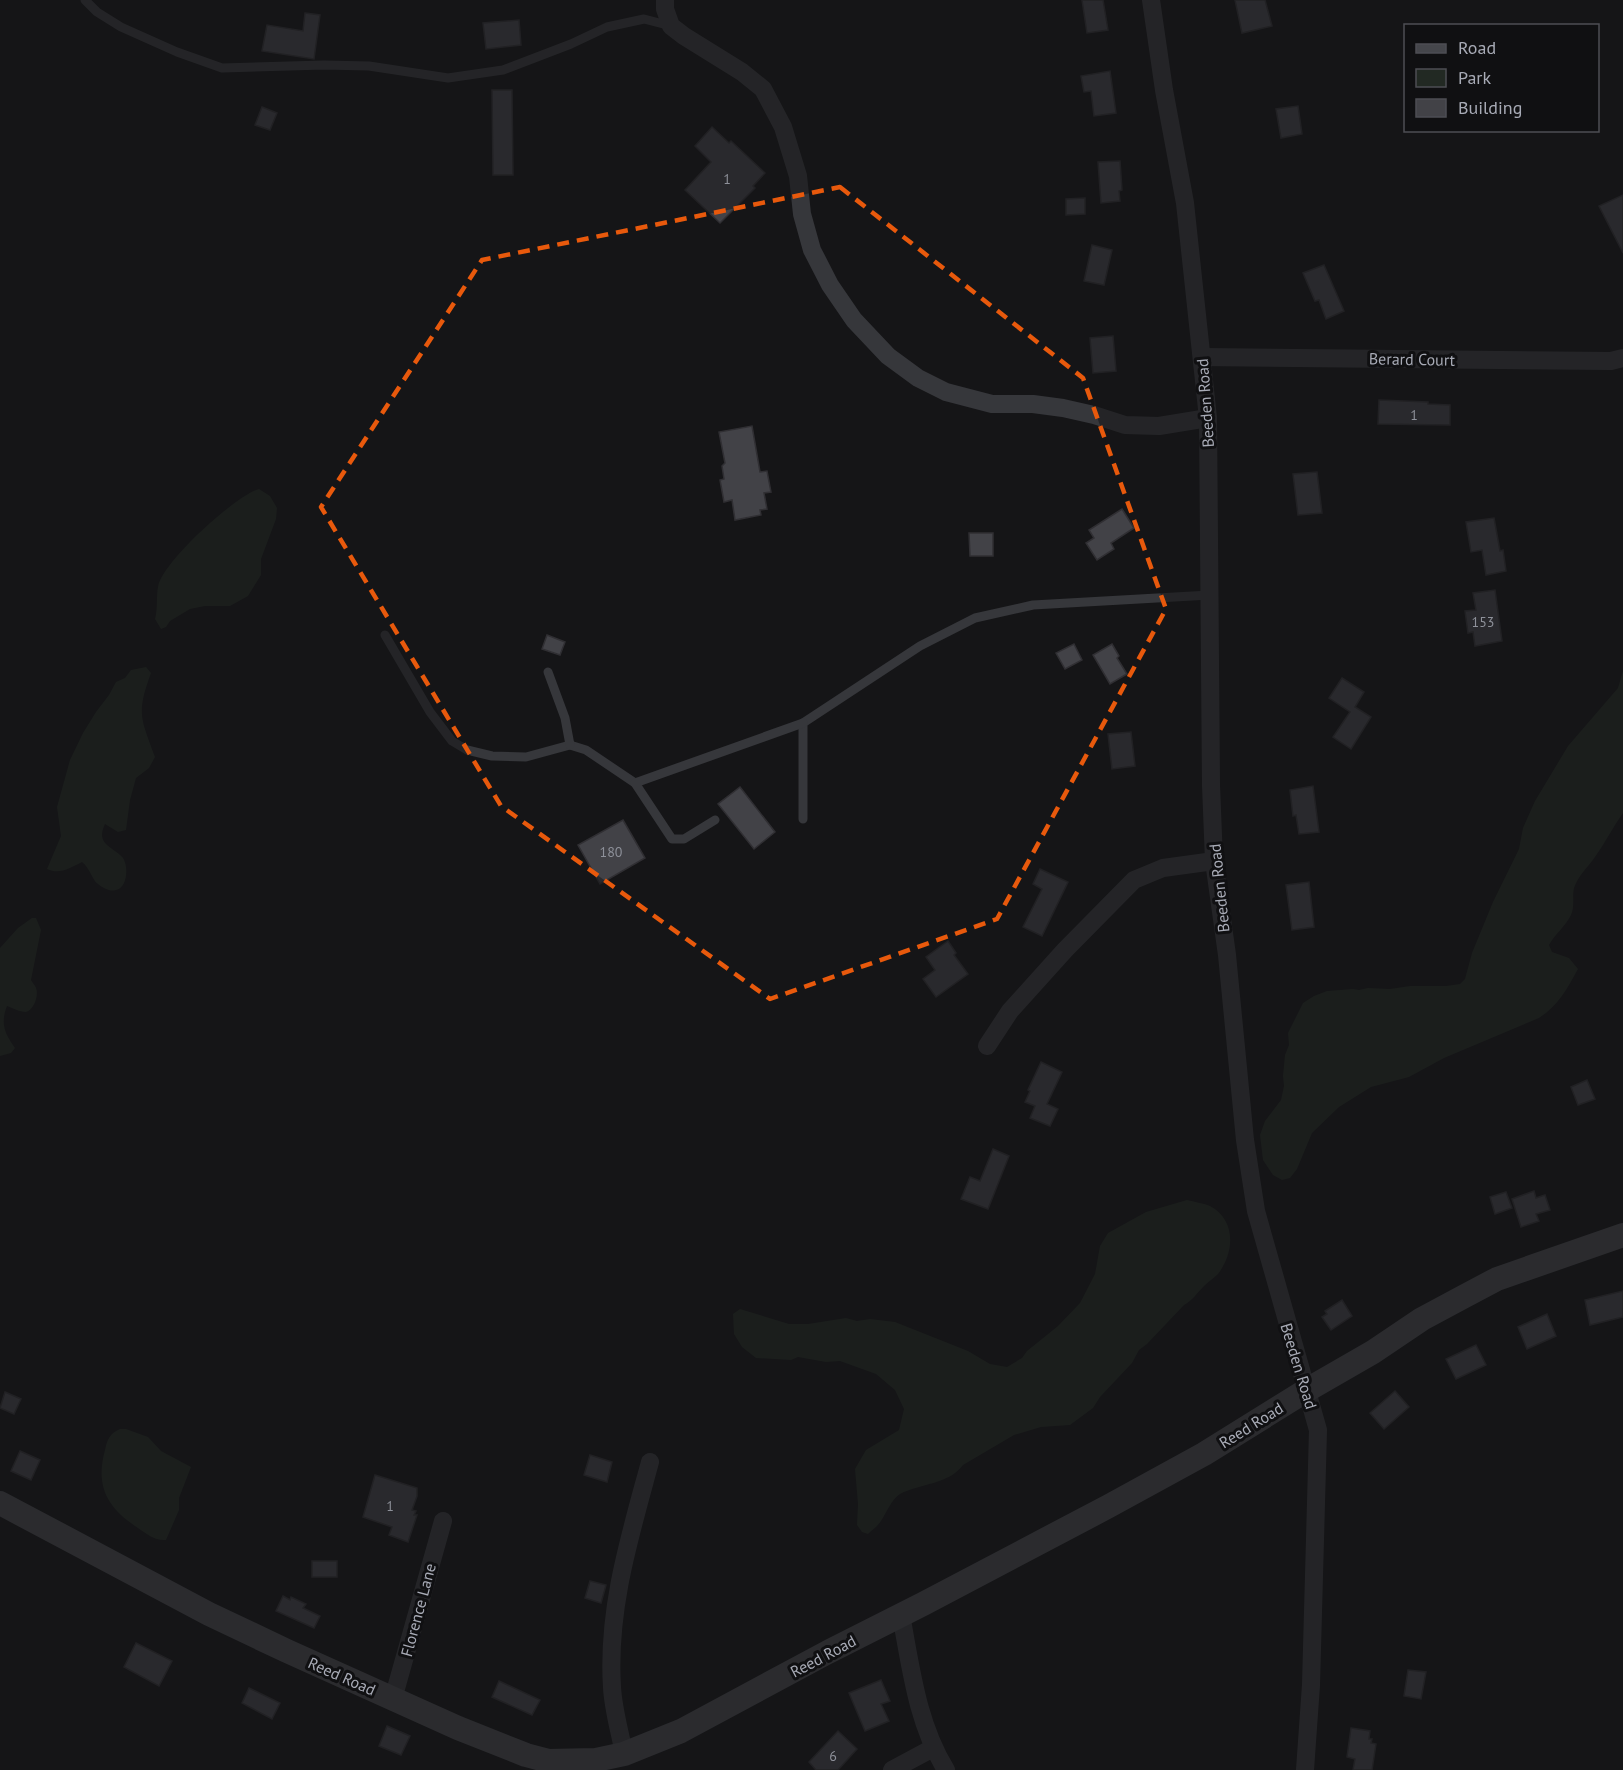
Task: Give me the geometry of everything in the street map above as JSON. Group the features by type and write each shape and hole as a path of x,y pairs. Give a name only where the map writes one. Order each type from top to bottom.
{"street":[{"path":"665,0 665,9 671,26 742,72 763,89 783,127 798,176 802,214 816,259 830,285 854,320 888,356 918,378 946,392 992,404 1033,404 1063,408 1125,425 1159,426 1209,418"},
{"name":"Beeden Road","path":"1150,0 1185,203 1209,418 1211,785 1214,861 1227,955 1245,1140 1256,1211 1318,1430 1311,1685 1305,1770"},
{"name":"Berard Court","path":"1202,357 1611,361 1623,358"},
{"path":"987,1046 1010,1011 1065,950 1134,880 1163,868 1214,861"},
{"name":"Reed Road","path":"0,1503 209,1614 458,1728 526,1755 549,1761 596,1760 624,1754 681,1731 1204,1454 1373,1352 1422,1319 1497,1279 1623,1235"},
{"path":"624,1754 612,1688 613,1619 624,1557 650,1462"},
{"name":"Florence Lane","path":"393,1699 442,1521"},
{"path":"901,1615 920,1711 933,1748 946,1770"},
{"path":"892,1770 933,1748"}],"lane":[{"path":"85,0 97,12 121,27 177,52 222,68 369,66 448,78 503,70 571,44 607,27 644,19 671,26"},
{"path":"635,783 802,723 920,646 975,618 1033,605 1209,596"},
{"path":"385,635 430,712 452,741 467,750 492,756 526,756 570,745 586,750 635,783 672,839 684,839 715,820"},
{"path":"548,672 565,718 570,745"},
{"path":"802,723 803,819"}],"highlighted area":[{"path":"840,187 1083,378 1166,609 997,919 770,999 501,806 321,507 482,260"}],"green space":[{"path":"259,489 270,496 277,508 276,519 261,559 261,575 248,596 230,606 205,606 190,609 161,629 155,619 158,587 162,576 185,547 217,517 248,494"},
{"path":"146,667 151,673 143,698 142,716 155,757 149,768 136,778 126,830 118,832 105,824 102,831 106,844 123,858 126,867 123,885 116,890 111,890 96,882 82,862 61,871 47,869 61,836 57,807 70,760 83,733 116,682 125,678 131,670"},
{"path":"1623,671 1623,813 1599,852 1578,879 1574,888 1571,915 1549,945 1552,952 1569,958 1578,969 1562,996 1539,1018 1444,1058 1409,1077 1371,1087 1339,1107 1312,1133 1297,1169 1290,1178 1282,1180 1273,1175 1263,1160 1260,1135 1265,1121 1281,1100 1285,1055 1289,1045 1288,1033 1303,1003 1327,991 1446,986 1460,984 1465,979 1472,953 1493,902 1519,849 1523,828 1535,801 1568,746 1618,688"},
{"path":"32,918 36,918 41,930 31,980 37,991 36,998 29,1011 26,1012 7,1006 4,1018 5,1028 15,1048 11,1053 0,1056 0,948 18,928"},
{"path":"1187,1200 1210,1206 1225,1219 1230,1247 1224,1265 1218,1274 1139,1350 1132,1363 1100,1397 1093,1408 1070,1425 1041,1427 1014,1435 963,1465 950,1476 900,1494 880,1523 868,1534 862,1532 857,1525 855,1469 866,1450 899,1430 904,1409 895,1390 876,1374 840,1361 826,1362 798,1357 791,1360 756,1358 742,1347 734,1334 733,1314 740,1309 789,1324 808,1324 846,1318 857,1321 870,1319 895,1322 968,1351 990,1364 1007,1367 1022,1358 1080,1303 1095,1274 1100,1246 1108,1233 1146,1212"},
{"path":"120,1429 148,1437 161,1451 191,1467 179,1498 179,1510 166,1540 151,1537 127,1520 111,1504 106,1495 102,1463 108,1440"}],"building":[{"path":"1082,0 1103,0 1108,30 1087,33"},
{"path":"1235,0 1265,0 1272,26 1242,33"},
{"path":"305,13 320,15 314,59 262,51 267,25 303,31"},
{"path":"519,20 521,45 486,49 483,23"},
{"path":"1110,71 1116,113 1094,116 1091,91 1084,92 1081,76"},
{"path":"492,90 512,90 513,175 493,175"},
{"path":"1298,106 1302,134 1281,138 1276,109"},
{"path":"262,107 277,113 270,130 255,125"},
{"path":"712,127 729,143 731,141 765,173 753,186 755,188 720,223 685,190 711,162 695,146"},
{"path":"1120,161 1122,190 1119,191 1120,201 1101,203 1098,162"},
{"path":"1623,195 1623,253 1599,206"},
{"path":"1085,198 1085,214 1066,215 1066,199"},
{"path":"1092,245 1112,250 1104,285 1084,281"},
{"path":"1324,265 1344,311 1326,319 1319,300 1315,301 1303,273"},
{"path":"1113,336 1116,371 1093,373 1090,338"},
{"path":"1379,400 1450,405 1450,425 1378,424"},
{"path":"752,426 760,472 767,471 771,492 764,493 767,509 760,510 761,515 735,520 732,500 724,502 720,480 724,479 722,466 725,463 719,432"},
{"path":"1317,472 1322,513 1298,515 1293,474"},
{"path":"1122,509 1134,528 1111,543 1114,549 1097,560 1086,543 1094,538 1089,530"},
{"path":"1494,518 1506,571 1486,575 1482,550 1471,552 1466,522"},
{"path":"969,533 993,533 993,556 970,556"},
{"path":"1495,590 1502,641 1475,646 1473,632 1468,633 1465,611 1476,610 1473,593"},
{"path":"547,635 565,642 560,655 542,649"},
{"path":"1074,644 1082,660 1065,669 1056,653"},
{"path":"1112,644 1127,674 1110,684 1093,655"},
{"path":"1342,678 1364,692 1355,707 1371,717 1351,749 1333,737 1350,712 1329,698"},
{"path":"1131,732 1135,766 1112,769 1108,734"},
{"path":"1313,786 1319,832 1299,834 1296,815 1293,816 1290,790"},
{"path":"740,787 775,832 754,849 718,804"},
{"path":"623,820 645,858 600,884 578,845"},
{"path":"1040,869 1068,882 1042,936 1023,927 1042,889 1033,884"},
{"path":"1309,882 1314,927 1292,930 1286,885"},
{"path":"948,941 956,953 954,955 968,974 936,997 923,979 935,970 926,957"},
{"path":"1041,1062 1062,1072 1047,1104 1058,1109 1050,1126 1030,1118 1035,1106 1025,1102"},
{"path":"1587,1080 1595,1099 1578,1105 1571,1087"},
{"path":"993,1149 1009,1156 988,1209 961,1199 970,1177 980,1181"},
{"path":"1534,1191 1536,1198 1545,1195 1550,1210 1536,1214 1539,1221 1521,1227 1512,1199"},
{"path":"1506,1192 1512,1208 1495,1214 1490,1197"},
{"path":"1623,1291 1623,1317 1590,1325 1585,1300"},
{"path":"1342,1300 1352,1316 1331,1330 1322,1317 1327,1314 1325,1311"},
{"path":"1547,1314 1556,1336 1527,1349 1518,1327"},
{"path":"1476,1345 1486,1365 1456,1379 1446,1359"},
{"path":"1395,1391 1409,1407 1384,1429 1370,1413"},
{"path":"5,1392 21,1399 14,1414 0,1408"},
{"path":"20,1451 40,1460 31,1480 11,1471"},
{"path":"590,1455 612,1462 607,1482 584,1475"},
{"path":"375,1475 417,1488 412,1510 416,1511 414,1515 417,1515 408,1542 389,1535 392,1527 363,1517"},
{"path":"312,1561 337,1561 337,1577 312,1577"},
{"path":"590,1581 606,1585 601,1603 585,1598"},
{"path":"283,1596 306,1604 303,1608 320,1616 314,1628 276,1611"},
{"path":"136,1643 172,1661 159,1686 124,1667"},
{"path":"1408,1670 1426,1672 1421,1699 1404,1696"},
{"path":"881,1680 890,1701 881,1704 889,1721 865,1731 849,1693"},
{"path":"499,1681 540,1700 532,1715 492,1697"},
{"path":"249,1688 280,1703 272,1719 242,1703"},
{"path":"387,1726 410,1736 401,1755 379,1746"},
{"path":"1351,1728 1370,1731 1369,1739 1372,1739 1371,1743 1376,1744 1372,1770 1353,1770 1355,1759 1347,1757"},
{"path":"838,1731 857,1749 838,1770 816,1770 809,1762"}]}
